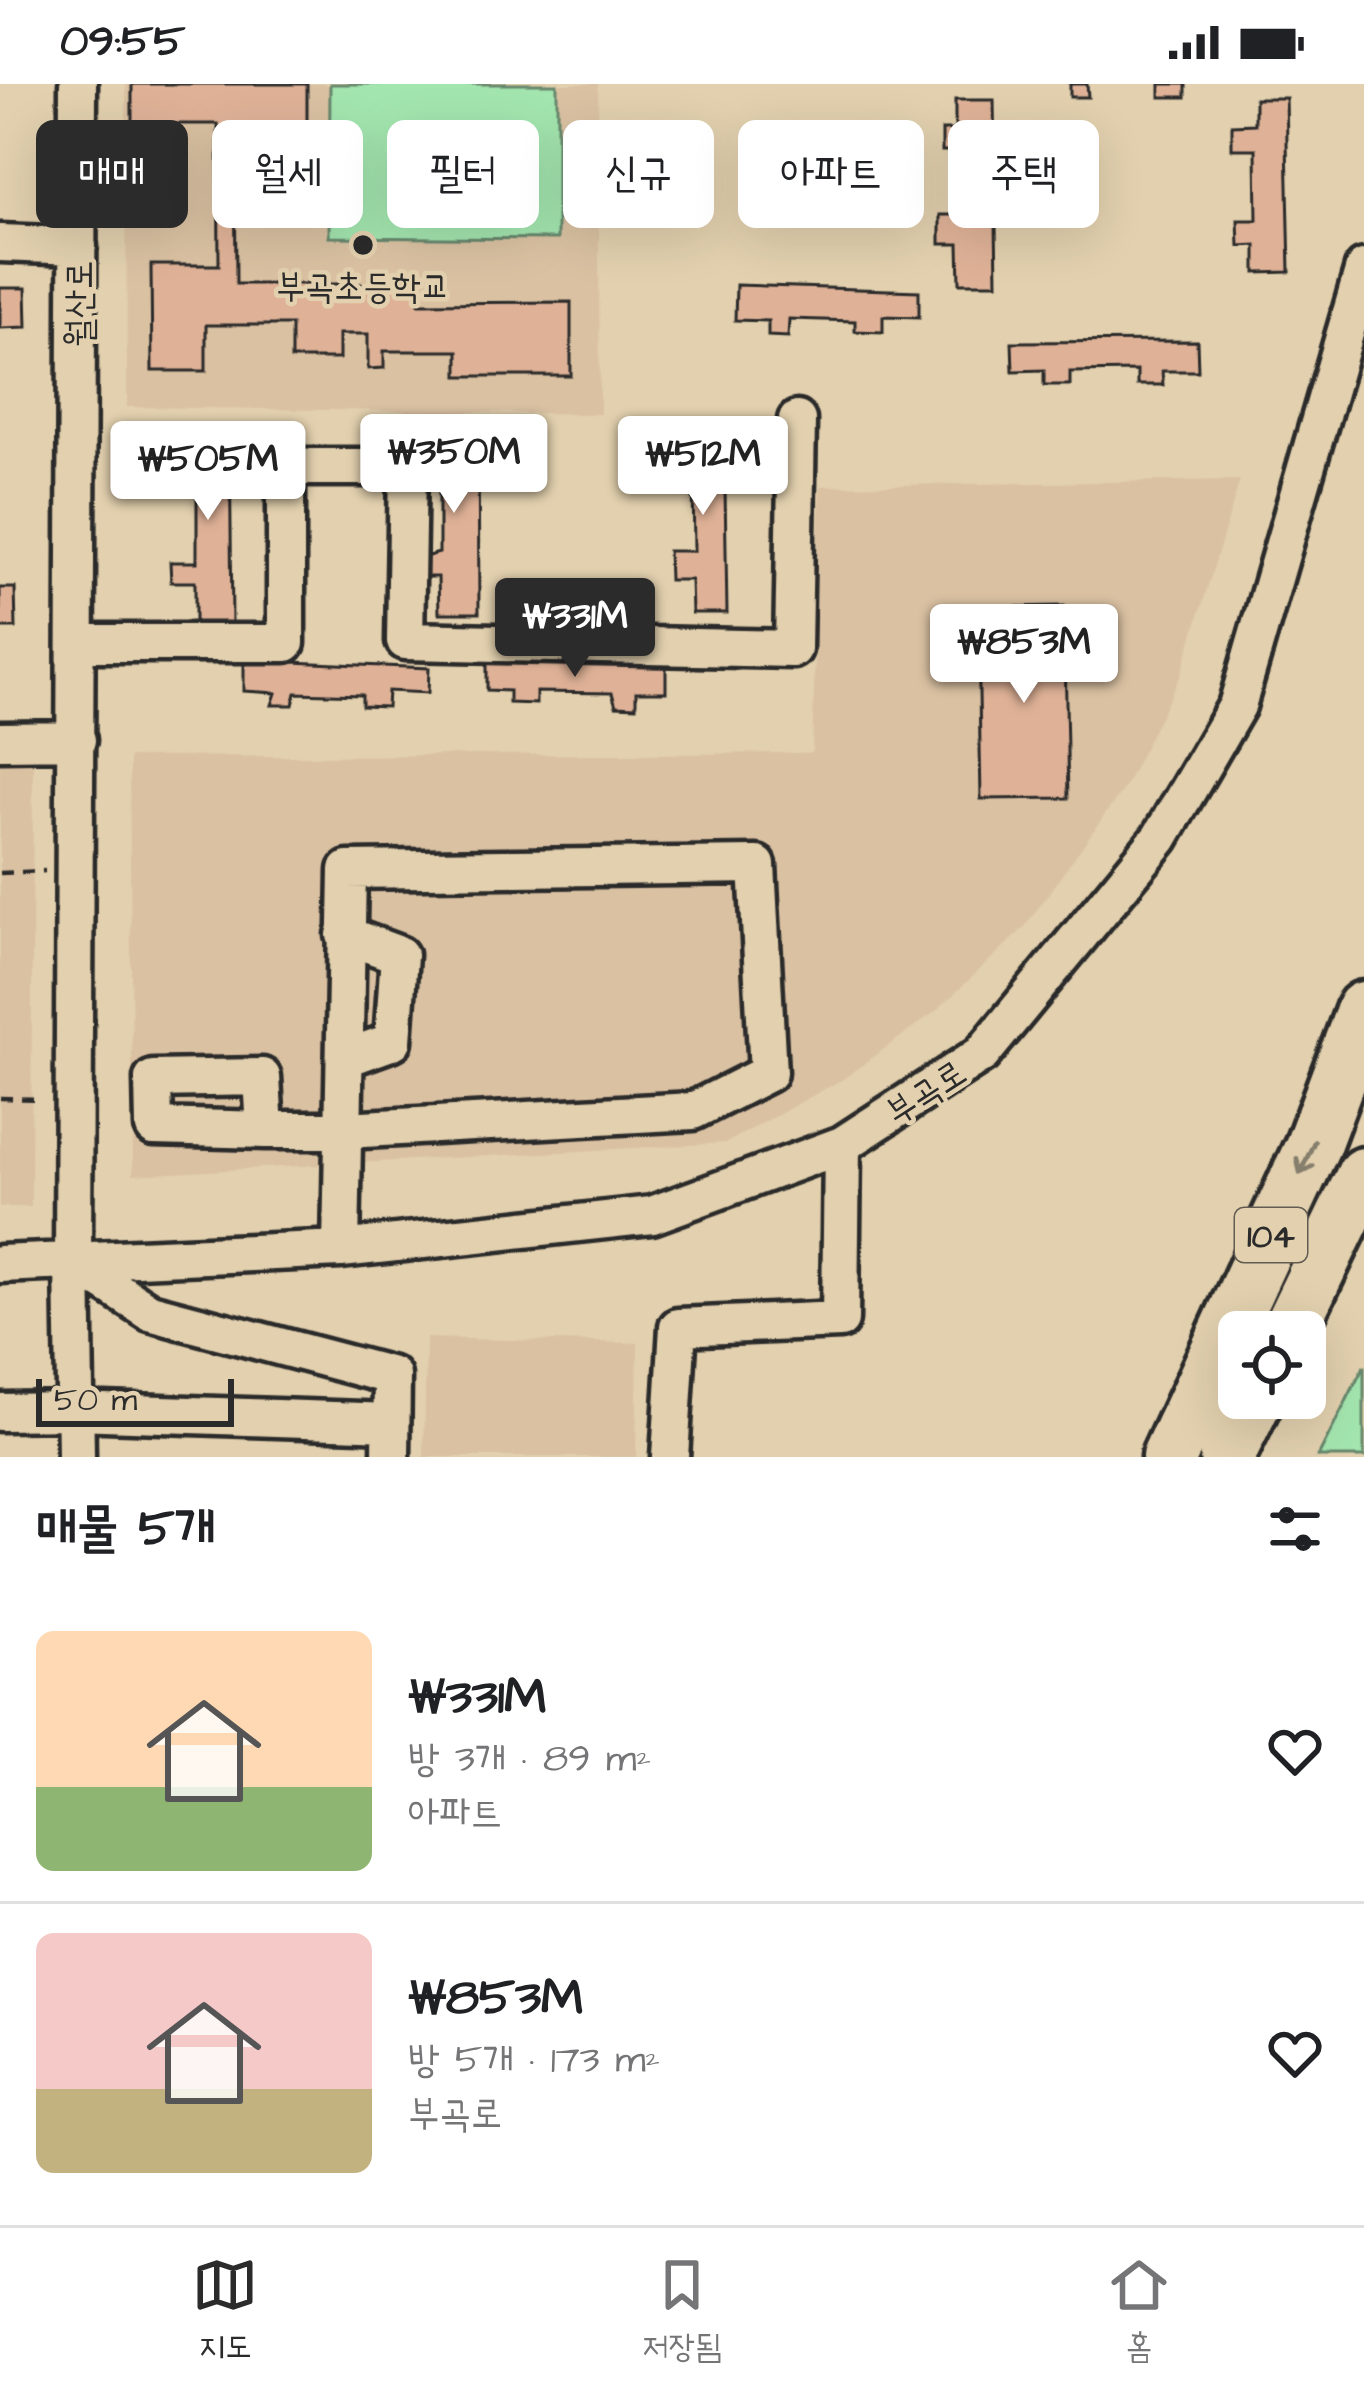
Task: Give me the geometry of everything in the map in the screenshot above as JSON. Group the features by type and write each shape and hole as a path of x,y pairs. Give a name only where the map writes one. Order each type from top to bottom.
{"highway":[{"name":"104","path":"1169,1457 1313,1144 1364,1009"},
{"name":"104","path":"1298,1311 1364,1175"},
{"path":"1227,1457 1246,1419"}],"street":[{"name":"월산로","path":"76,1457 78,84"},
{"path":"0,243 78,246"},
{"name":"부곡로","path":"0,1264 341,1249 652,1215 842,1145 982,1054 1160,838 1237,706 1364,268"},
{"path":"77,643 286,643 286,467 408,467 405,641 793,649 796,420"},
{"path":"0,741 77,740"},
{"path":"265,1130 345,1130 693,1111 768,1073 757,865 348,870 345,934 346,1058 345,1130 341,1249"},
{"path":"345,934 399,955 393,1040 346,1058"},
{"path":"670,1457 678,1327 840,1319 842,1145"},
{"path":"0,1412 75,1411 391,1439 392,1376 149,1312 73,1262"}],"path":[{"path":"0,873 45,871"},
{"path":"0,1098 41,1099"}],"shaded area":[{"name":"부곡초등학교","path":"126,84 598,84 598,120 563,120 563,228 599,228 600,414 127,407 126,228 188,228 188,120 126,120"},
{"path":"1240,480 1181,675 1124,788 1024,928 936,1011 843,1079 726,1143 133,1175 129,757 812,753 820,486"},
{"path":"0,761 33,761 31,1207 0,1207"},
{"path":"426,1338 638,1343 636,1457 424,1457"}],"green space":[{"path":"330,84 557,84 557,239 329,237 329,228 363,228 363,120 330,120"},
{"path":"1364,1366 1364,1457 1318,1457"}],"building":[{"path":"132,84 307,84 307,120 188,124 188,120 132,120"},
{"path":"1070,84 1087,84 1088,97 1070,97"},
{"path":"1160,84 1186,84 1186,97 1160,97"},
{"path":"1255,98 1286,98 1290,272 1256,273 1256,245 1239,246 1238,220 1257,220 1256,149 1232,149 1232,125 1255,124"},
{"path":"955,100 994,100 994,120 955,120"},
{"path":"942,130 948,130 948,151 942,151"},
{"path":"940,215 948,215 948,228 996,228 997,283 960,283 959,244 940,244"},
{"path":"219,228 236,228 236,284 418,284 419,303 571,302 571,376 458,376 458,351 384,351 384,368 368,369 368,334 339,334 339,359 291,359 291,325 206,325 206,371 152,371 151,265 219,265"},
{"path":"736,285 919,291 919,317 883,316 883,332 855,331 855,321 789,319 788,337 768,336 768,321 735,320"},
{"path":"0,288 26,288 27,327 0,328"},
{"path":"1197,341 1198,371 1162,371 1163,385 1137,385 1137,371 1070,372 1070,385 1044,385 1044,370 1013,371 1012,342"},
{"path":"435,424 478,424 479,613 439,613 438,577 421,577 421,558 439,553 439,487 414,487 414,455 435,455"},
{"path":"683,426 724,426 727,613 692,613 691,580 669,580 668,551 694,551 693,479 664,480 663,455 684,455"},
{"path":"230,429 232,624 195,624 195,582 171,582 170,562 197,562 197,486 166,487 166,458 187,459 187,430"},
{"path":"0,588 15,588 16,628 0,628"},
{"path":"1064,606 1068,798 981,799 978,637 998,637 997,607"},
{"path":"244,660 429,668 428,693 388,691 387,707 362,706 362,695 296,693 293,705 272,705 276,693 244,691"},
{"path":"487,662 666,665 666,692 636,692 636,707 616,706 612,693 536,692 536,704 509,703 509,691 487,690"}],"place":[{"name":"부곡초등학교","path":"363,245"}]}
